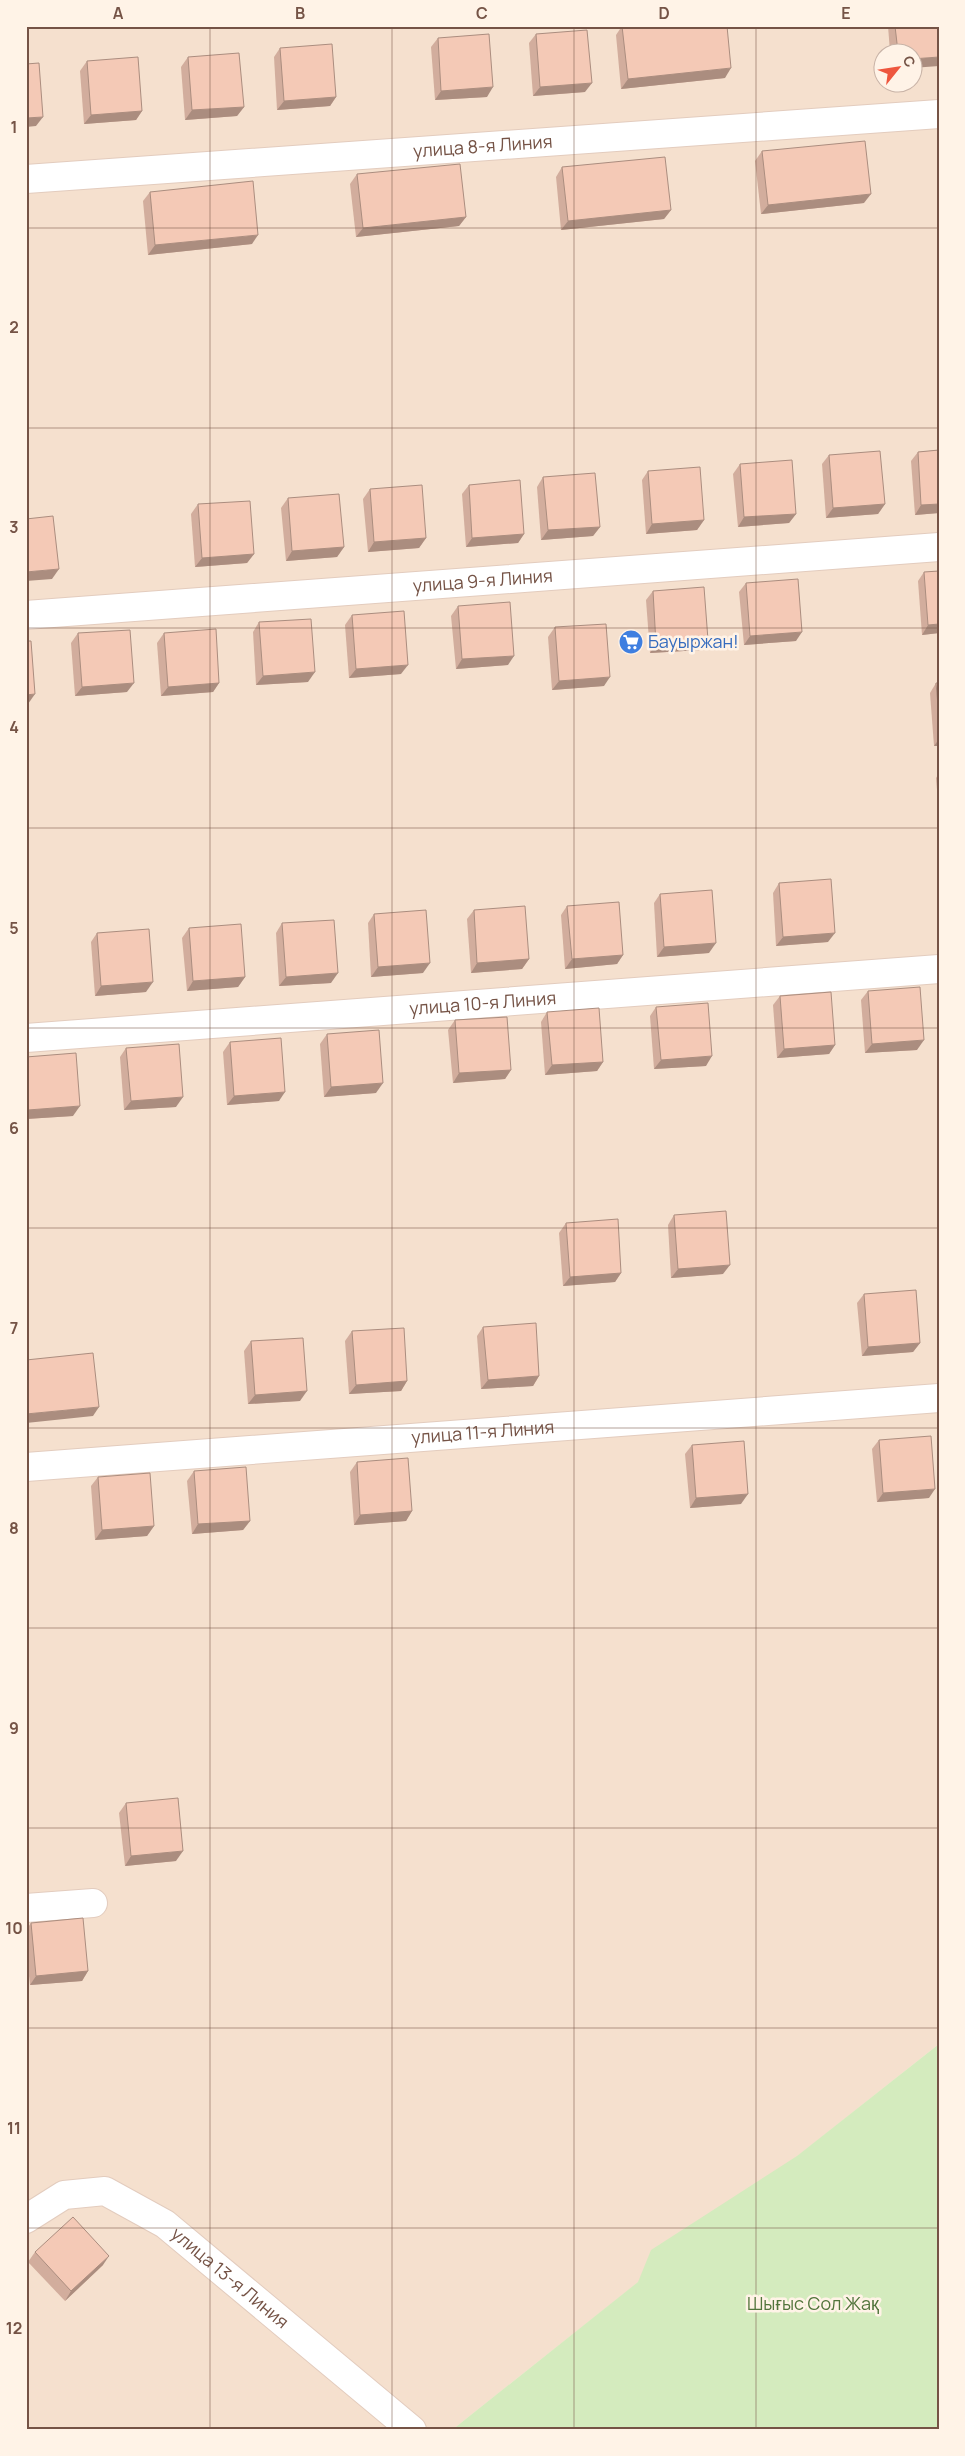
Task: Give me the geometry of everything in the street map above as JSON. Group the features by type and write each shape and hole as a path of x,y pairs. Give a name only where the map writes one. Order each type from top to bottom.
{"street":[{"name":"улица 8-я Линия","path":"26,179 939,114"},
{"name":"улица 9-я Линия","path":"26,615 939,547"},
{"name":"улица 10-я Линия","path":"26,1038 939,969"},
{"name":"улица 11-я Линия","path":"26,1467 939,1398"},
{"path":"26,1908 93,1903"},
{"name":"улица 13-я Линия","path":"26,2219 64,2195 105,2191 165,2224 412,2430"}],"shaded area":[{"path":"26,26 939,26 939,2044 452,2430 26,2430"}],"green space":[{"name":"Шығыс Сол Жақ","path":"939,2044 939,2430 452,2430 638,2282 651,2250 797,2156"}],"building":[{"path":"622,26 727,26 731,68 628,79"},
{"path":"895,26 939,26 939,57 922,58 922,42 897,42"},
{"path":"587,30 592,83 540,87 536,34"},
{"path":"489,34 493,87 441,91 438,38"},
{"path":"332,44 336,97 284,101 280,48"},
{"path":"239,53 244,107 192,110 188,57"},
{"path":"138,57 142,111 91,115 87,61"},
{"path":"39,63 43,117 26,118 26,64"},
{"path":"865,141 871,194 768,205 762,151"},
{"path":"665,157 671,210 568,221 562,167"},
{"path":"460,164 466,217 363,228 357,174"},
{"path":"253,181 258,235 155,245 150,192"},
{"path":"939,450 939,504 921,505 918,452"},
{"path":"880,451 885,504 833,508 829,455"},
{"path":"792,460 796,514 744,517 740,464"},
{"path":"700,467 704,520 652,524 648,471"},
{"path":"595,473 600,527 548,530 543,477"},
{"path":"520,480 524,534 472,538 469,485"},
{"path":"422,485 426,538 374,542 370,489"},
{"path":"339,494 344,547 292,551 288,498"},
{"path":"250,501 254,554 202,558 198,504"},
{"path":"53,516 59,569 26,572 26,519"},
{"path":"939,571 939,624 928,625 924,572"},
{"path":"798,579 802,632 750,636 746,583"},
{"path":"704,587 708,640 656,644 653,591"},
{"path":"510,602 514,656 462,659 458,606"},
{"path":"404,611 408,665 356,669 352,615"},
{"path":"311,619 315,672 263,676 259,622"},
{"path":"606,624 610,677 559,681 555,627"},
{"path":"216,629 219,683 168,687 164,633"},
{"path":"130,630 134,683 82,687 78,633"},
{"path":"26,641 31,641 35,694 26,695"},
{"path":"936,683 939,683 939,717"},
{"path":"831,879 835,933 783,937 779,883"},
{"path":"712,890 716,943 664,947 660,894"},
{"path":"619,902 623,955 572,959 567,906"},
{"path":"525,906 529,959 477,963 474,910"},
{"path":"426,910 430,963 378,967 374,914"},
{"path":"334,920 338,973 286,977 282,923"},
{"path":"241,924 245,977 193,981 189,928"},
{"path":"149,929 153,982 101,986 97,933"},
{"path":"920,987 924,1040 872,1044 868,991"},
{"path":"831,992 835,1045 784,1049 780,996"},
{"path":"708,1003 712,1056 661,1060 656,1007"},
{"path":"599,1008 603,1062 552,1065 547,1012"},
{"path":"507,1017 511,1070 459,1073 455,1020"},
{"path":"379,1030 383,1083 331,1087 327,1034"},
{"path":"281,1038 285,1092 234,1096 230,1042"},
{"path":"179,1044 183,1097 131,1101 126,1048"},
{"path":"76,1053 80,1106 28,1110 26,1057"},
{"path":"726,1211 730,1265 678,1269 674,1215"},
{"path":"618,1219 621,1273 570,1277 566,1223"},
{"path":"916,1290 920,1343 868,1347 864,1294"},
{"path":"536,1323 539,1376 488,1380 483,1327"},
{"path":"404,1328 407,1381 356,1385 352,1331"},
{"path":"303,1338 307,1391 255,1395 251,1341"},
{"path":"93,1353 99,1407 26,1414 26,1360"},
{"path":"931,1436 935,1489 883,1493 879,1440"},
{"path":"744,1441 748,1494 696,1498 692,1445"},
{"path":"408,1458 412,1511 360,1515 357,1462"},
{"path":"246,1467 250,1521 198,1524 194,1471"},
{"path":"150,1473 154,1526 102,1530 98,1477"},
{"path":"178,1798 183,1851 131,1856 126,1803"},
{"path":"83,1918 88,1971 36,1976 31,1923"},
{"path":"73,2217 109,2256 71,2291 35,2252"}],"place":[{"name":"Бауыржан!","path":"631,642"}]}
